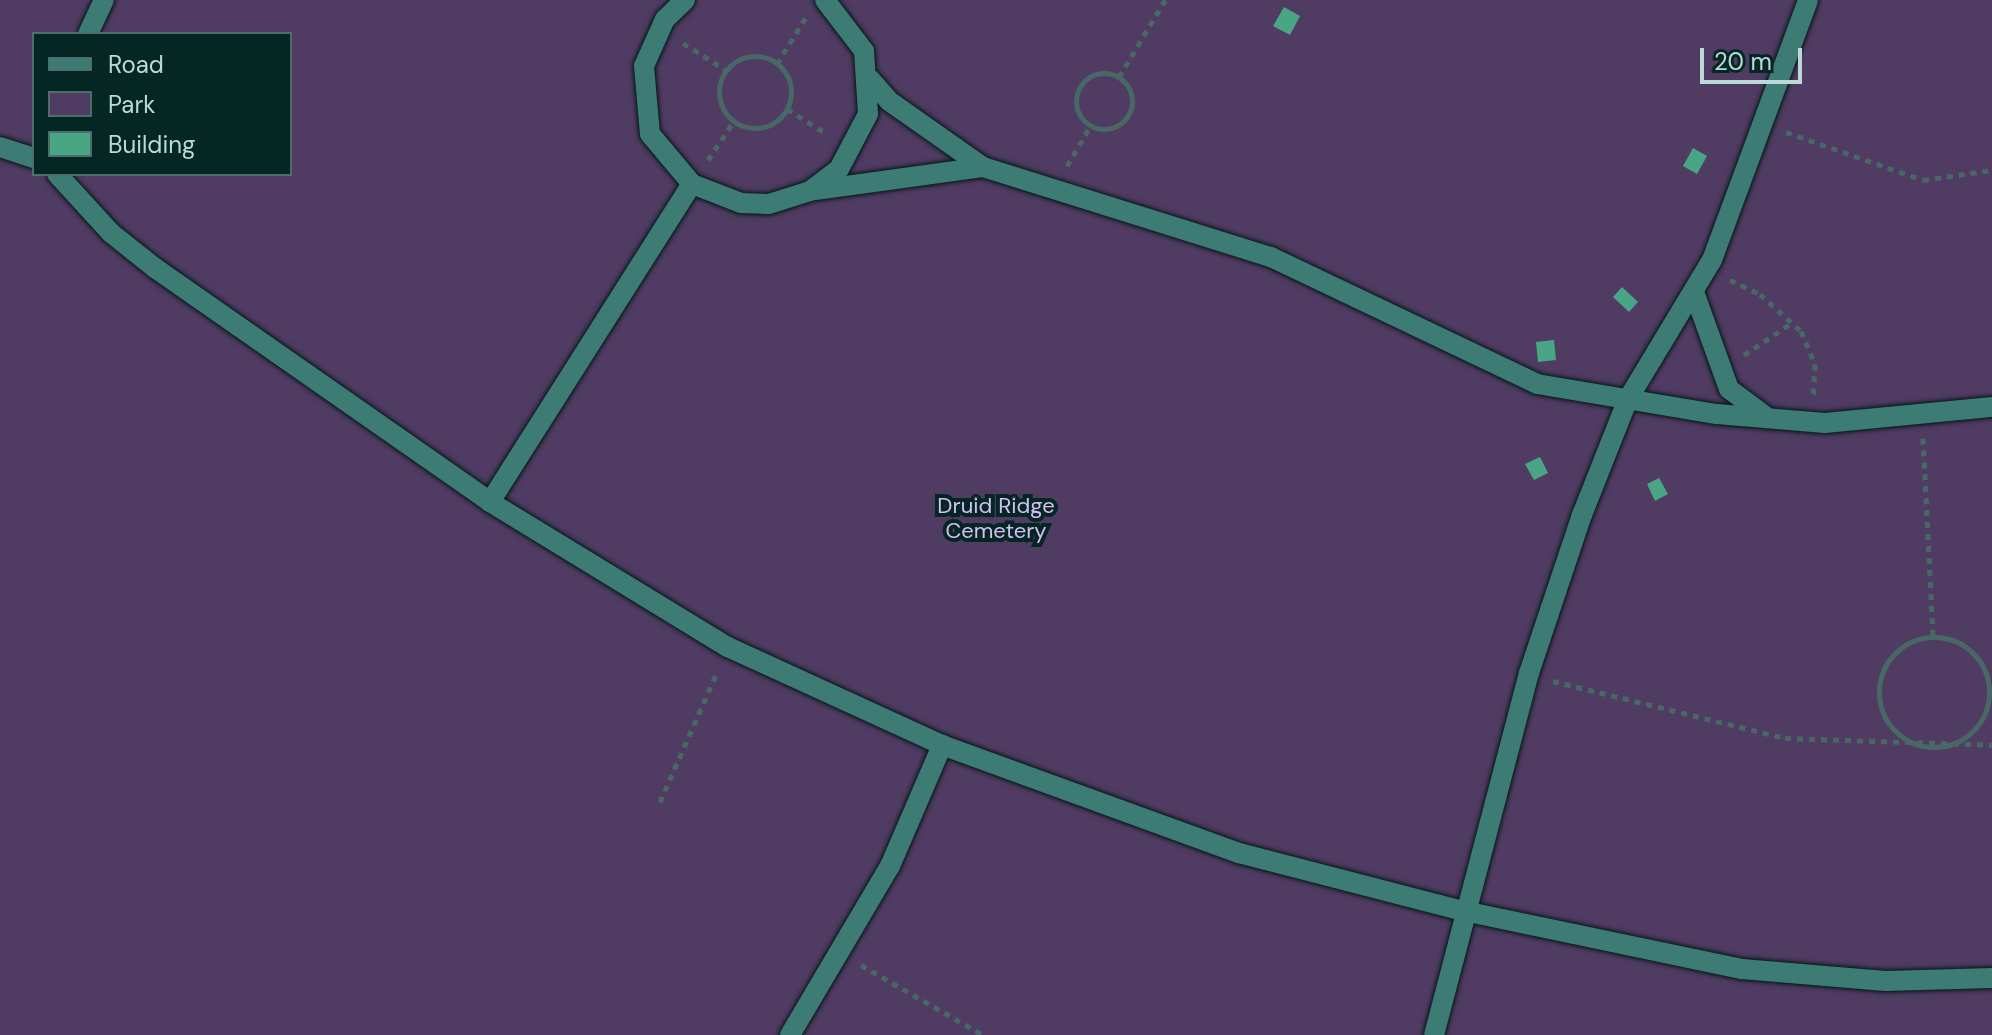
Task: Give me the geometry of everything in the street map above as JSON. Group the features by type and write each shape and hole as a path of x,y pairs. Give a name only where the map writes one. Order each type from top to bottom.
{"lane":[{"path":"89,32 104,0"},
{"path":"685,0 660,29 644,66 645,119 666,161 692,184 741,203 983,167"},
{"path":"810,191 853,150 868,114 870,79 856,34 825,0"},
{"path":"1434,1035 1464,911 1529,673 1628,399 1706,270 1765,123 1808,0"},
{"path":"870,79 897,108 983,167 1271,257 1503,373 1628,399 1809,422 1992,407"},
{"path":"0,147 32,157"},
{"path":"59,176 111,233 155,268 490,502 728,647 942,745 1225,849 1464,911 1742,969 1886,981 1992,978"},
{"path":"490,502 692,184"},
{"path":"1694,292 1720,372 1729,389 1768,418"},
{"path":"790,1035 843,954 942,745"}],"path":[{"path":"1119,77 1165,0"},
{"path":"777,64 808,13"},
{"path":"660,29 726,70"},
{"path":"749,56 777,64 791,85 787,109 758,127 734,121 719,90 726,70 749,56"},
{"path":"1091,125 1077,106 1080,87 1094,75 1119,77"},
{"path":"1091,125 1119,125 1130,111 1131,95 1119,77"},
{"path":"787,109 853,150"},
{"path":"692,184 734,121"},
{"path":"1765,123 1923,180 1992,170"},
{"path":"1054,188 1091,125"},
{"path":"1706,270 1760,294 1793,322 1815,364 1809,422"},
{"path":"1720,372 1793,322"},
{"path":"1921,415 1933,637"},
{"path":"1933,637 1968,648 1990,685 1988,710 1974,732 1936,748 1903,739 1879,702 1893,654 1933,637"},
{"path":"660,802 728,647"},
{"path":"1529,673 1734,729 1936,748 1992,745"},
{"path":"843,954 983,1035"}],"green space":[{"name":"Druid Ridge Cemetery","path":"0,0 1992,0 1992,1035 0,1035"}],"building":[{"path":"1284,7 1300,16 1290,35 1273,26"},
{"path":"1693,148 1707,156 1697,174 1683,166"},
{"path":"1622,287 1638,302 1629,312 1613,297"},
{"path":"1554,340 1556,360 1538,362 1536,342"},
{"path":"1540,457 1548,473 1534,480 1525,464"},
{"path":"1659,478 1668,494 1655,501 1647,484"}]}
